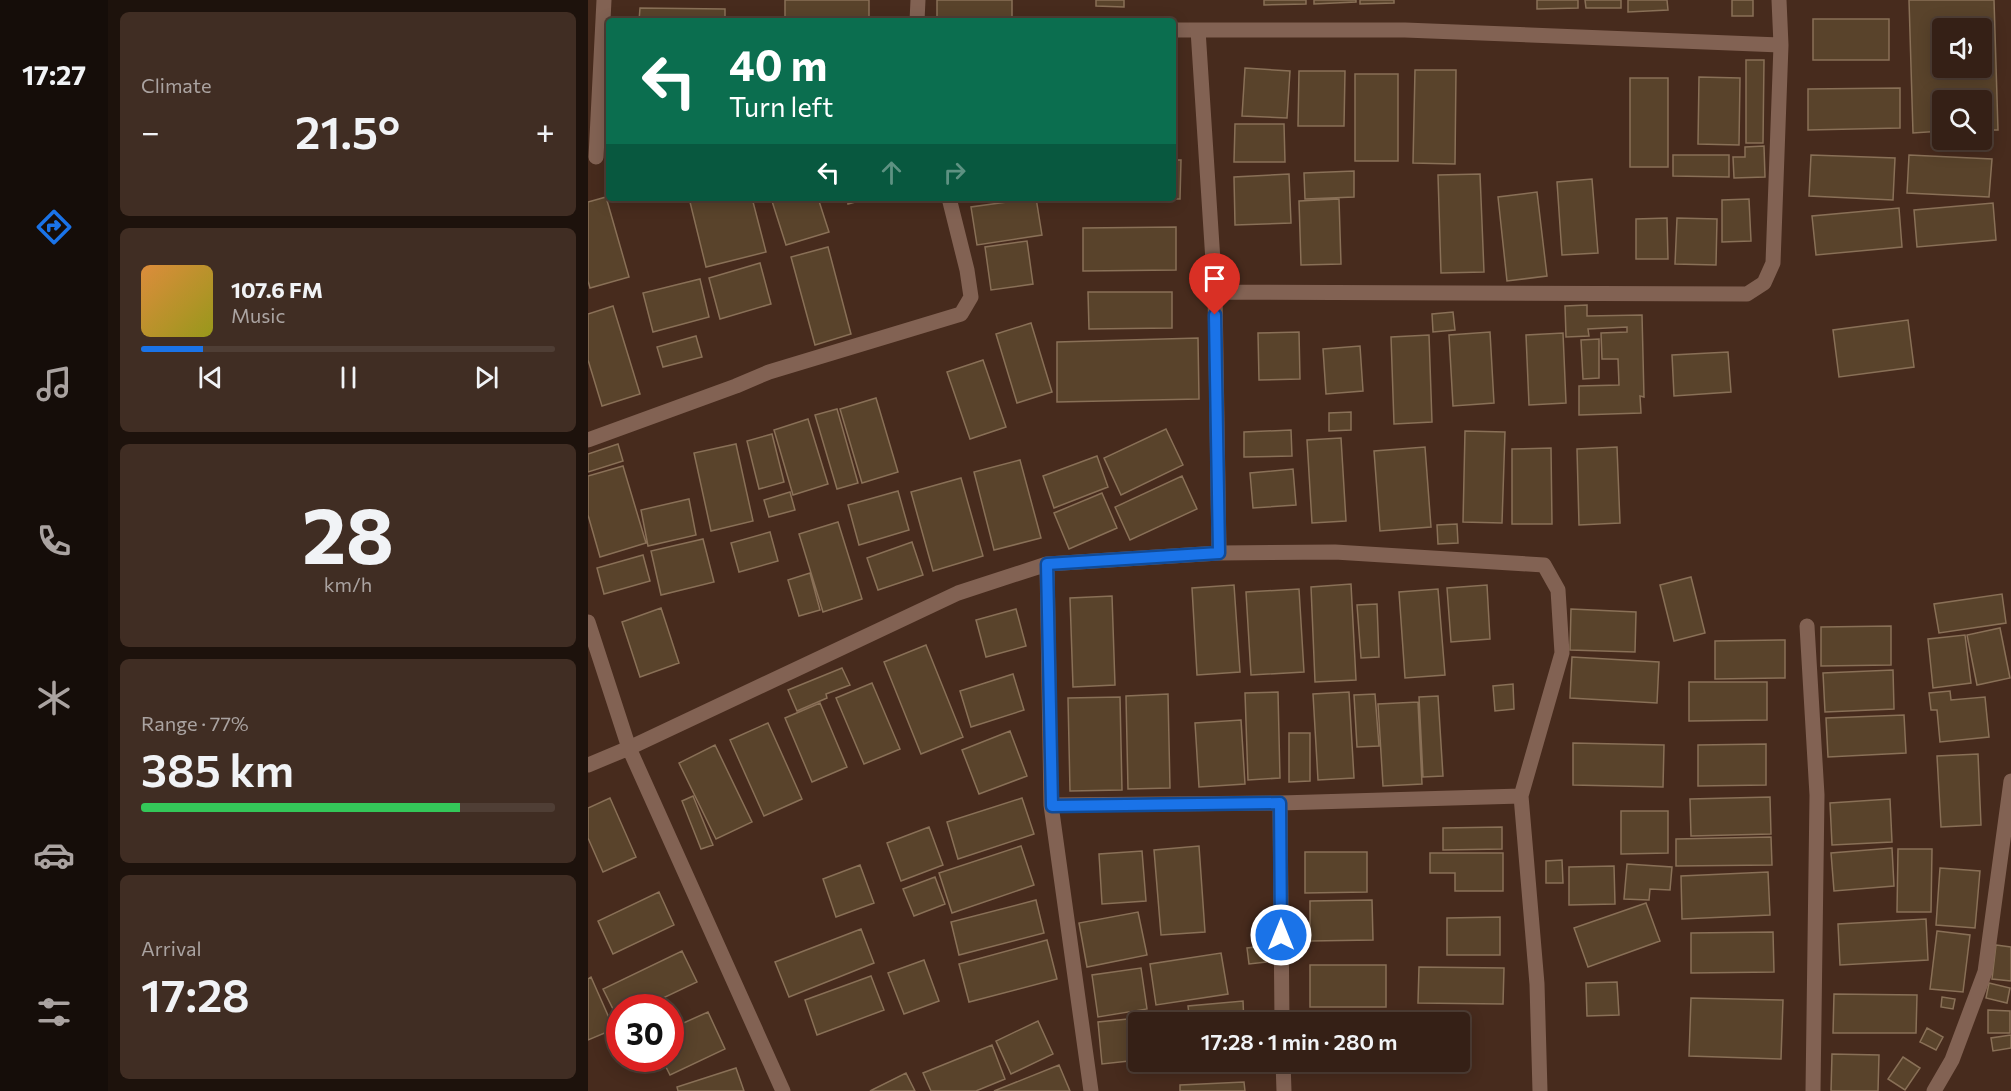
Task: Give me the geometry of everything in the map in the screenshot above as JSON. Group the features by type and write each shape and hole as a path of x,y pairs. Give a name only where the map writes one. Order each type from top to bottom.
{"street":[{"path":"598,157 604,0"},
{"path":"917,18 918,0"},
{"path":"1215,291 1747,294 1764,283 1773,263 1782,45 1779,0"},
{"path":"1176,30 1405,30 1782,45"},
{"path":"1198,30 1215,291 1219,553"},
{"path":"588,440 769,372 961,314 971,297 967,270 950,201"},
{"path":"588,765 629,748 958,593 1047,564 1219,553 1335,552 1544,565 1558,590 1562,653 1521,796 1537,984 1540,1091"},
{"path":"1047,564 1052,806 1091,1091"},
{"path":"588,622 629,748 783,1091"},
{"path":"1807,626 1817,795 1813,1091"},
{"path":"1934,1091 1952,1060 1985,972 2011,781"},
{"path":"1052,806 1280,803 1521,796"},
{"path":"1280,803 1282,1012"},
{"path":"1283,1072 1284,1091"}],"building":[{"path":"785,0 869,0 869,18 785,18"},
{"path":"937,0 1012,0 1012,18 937,18"},
{"path":"1096,0 1124,0 1124,7 1096,6"},
{"path":"1264,0 1306,0 1306,4 1264,5"},
{"path":"1314,0 1356,0 1356,2 1314,4"},
{"path":"1360,0 1394,0 1394,3 1360,4"},
{"path":"1537,0 1578,0 1578,8 1537,9"},
{"path":"1585,0 1621,0 1621,8 1586,8"},
{"path":"1628,0 1667,0 1668,10 1628,12"},
{"path":"1732,0 1753,0 1753,16 1732,16"},
{"path":"1909,0 1994,0 1998,130 1992,130 1992,90 1932,90 1932,132 1913,133"},
{"path":"640,8 725,9 725,18 639,18"},
{"path":"1813,19 1889,19 1889,60 1813,60"},
{"path":"1746,60 1764,60 1763,143 1746,143"},
{"path":"1245,68 1290,71 1287,118 1242,116"},
{"path":"1415,70 1456,70 1455,164 1413,163"},
{"path":"1299,71 1345,71 1344,126 1298,126"},
{"path":"1355,74 1398,74 1398,161 1355,161"},
{"path":"1699,77 1740,78 1739,145 1698,144"},
{"path":"1630,78 1668,78 1668,167 1630,167"},
{"path":"1900,88 1900,128 1808,130 1808,89"},
{"path":"1235,124 1284,124 1285,162 1234,162"},
{"path":"1764,146 1765,177 1734,178 1733,157 1745,157 1745,147"},
{"path":"1673,155 1729,155 1729,177 1673,176"},
{"path":"1811,155 1895,158 1893,200 1809,196"},
{"path":"1909,155 1992,159 1989,197 1907,193"},
{"path":"1176,160 1181,160 1180,199 1176,199"},
{"path":"1354,171 1354,197 1305,199 1304,173"},
{"path":"1289,174 1291,223 1235,225 1234,177"},
{"path":"1480,174 1484,272 1441,273 1438,175"},
{"path":"1592,179 1598,253 1562,255 1557,182"},
{"path":"1537,192 1547,276 1507,281 1498,197"},
{"path":"606,197 629,277 590,288 588,281 588,202"},
{"path":"1339,199 1341,264 1301,265 1299,201"},
{"path":"1749,199 1751,241 1722,242 1722,200"},
{"path":"690,201 753,201 766,252 706,267"},
{"path":"772,201 819,201 829,232 786,245"},
{"path":"1014,201 1036,201 1042,235 977,245 971,207"},
{"path":"1993,203 1996,240 1917,247 1914,210"},
{"path":"1899,208 1902,247 1816,255 1812,216"},
{"path":"1667,218 1668,259 1636,259 1636,219"},
{"path":"1677,218 1717,219 1716,265 1675,264"},
{"path":"1176,227 1176,270 1083,271 1083,228"},
{"path":"1027,241 1033,284 991,290 985,247"},
{"path":"828,247 851,334 815,345 791,257"},
{"path":"760,263 771,304 720,319 709,278"},
{"path":"700,279 709,317 653,332 643,293"},
{"path":"1088,292 1172,292 1172,328 1089,329"},
{"path":"1587,305 1587,316 1642,315 1644,397 1640,396 1641,413 1579,415 1579,386 1619,385 1618,359 1602,359 1601,333 1627,332 1627,327 1588,329 1589,336 1566,337 1565,306"},
{"path":"613,306 640,394 602,406 588,360 588,314"},
{"path":"1453,312 1455,330 1433,332 1432,314"},
{"path":"1908,320 1914,367 1839,377 1833,330"},
{"path":"1031,323 1052,392 1017,403 996,334"},
{"path":"1299,332 1300,379 1259,380 1258,333"},
{"path":"1490,332 1494,403 1453,406 1449,335"},
{"path":"1563,333 1566,403 1529,405 1526,335"},
{"path":"1429,335 1432,422 1394,424 1391,337"},
{"path":"696,336 702,357 663,367 657,347"},
{"path":"1198,338 1199,399 1057,402 1057,342"},
{"path":"1599,339 1599,378 1583,379 1581,340"},
{"path":"1360,346 1363,391 1326,394 1323,349"},
{"path":"1728,352 1731,392 1674,396 1672,355"},
{"path":"983,360 1006,427 970,439 947,372"},
{"path":"876,398 898,472 862,483 840,409"},
{"path":"837,409 858,483 837,489 815,415"},
{"path":"1351,412 1351,430 1329,431 1329,413"},
{"path":"808,419 828,484 793,495 774,430"},
{"path":"1166,429 1183,465 1121,495 1104,458"},
{"path":"1291,430 1292,456 1244,457 1244,432"},
{"path":"1465,431 1505,432 1502,523 1463,522"},
{"path":"772,434 784,482 759,489 747,441"},
{"path":"1341,438 1346,521 1312,523 1307,440"},
{"path":"618,444 623,461 588,472 588,454"},
{"path":"736,444 753,521 711,531 694,453"},
{"path":"1425,447 1431,527 1380,531 1374,451"},
{"path":"1617,447 1620,523 1579,525 1577,449"},
{"path":"1551,448 1552,524 1512,524 1512,449"},
{"path":"1097,456 1108,487 1054,508 1043,476"},
{"path":"1020,460 1041,538 994,550 974,472"},
{"path":"623,466 646,543 600,557 588,515 588,476"},
{"path":"1293,469 1296,505 1253,508 1250,473"},
{"path":"1182,476 1197,509 1130,540 1115,507"},
{"path":"961,478 983,556 933,571 911,492"},
{"path":"898,491 909,530 859,545 848,505"},
{"path":"790,492 795,510 769,517 764,500"},
{"path":"1102,493 1117,528 1069,549 1054,513"},
{"path":"689,499 696,535 648,546 641,510"},
{"path":"838,522 862,599 823,612 799,534"},
{"path":"1457,524 1458,543 1438,544 1437,525"},
{"path":"770,532 778,561 739,572 731,543"},
{"path":"703,539 714,582 661,595 651,551"},
{"path":"912,542 923,575 878,590 867,558"},
{"path":"643,555 650,581 604,594 597,568"},
{"path":"810,573 820,610 799,616 788,580"},
{"path":"1691,577 1705,633 1674,641 1660,585"},
{"path":"1351,584 1356,680 1315,682 1311,587"},
{"path":"1234,585 1240,672 1197,675 1192,588"},
{"path":"1487,585 1490,639 1451,642 1447,588"},
{"path":"1299,589 1304,672 1251,675 1246,592"},
{"path":"1438,589 1445,675 1405,678 1399,592"},
{"path":"2002,594 2006,623 1939,633 1934,604"},
{"path":"1112,596 1115,685 1073,687 1070,598"},
{"path":"1377,604 1379,657 1361,658 1357,605"},
{"path":"661,608 679,663 640,677 622,622"},
{"path":"1016,609 1026,646 986,657 976,620"},
{"path":"1571,609 1636,612 1635,652 1570,650"},
{"path":"1891,626 1891,665 1821,666 1821,627"},
{"path":"2000,628 2010,678 1977,685 1967,635"},
{"path":"1965,635 1971,683 1933,688 1928,639"},
{"path":"1785,640 1785,678 1715,679 1715,641"},
{"path":"926,645 963,737 921,754 884,662"},
{"path":"1572,657 1659,662 1657,703 1570,698"},
{"path":"842,668 850,685 826,694 827,698 797,711 788,690"},
{"path":"1893,670 1894,709 1825,712 1823,673"},
{"path":"1013,674 1024,710 971,727 960,691"},
{"path":"1689,682 1767,682 1767,720 1689,721"},
{"path":"872,683 900,749 864,764 836,698"},
{"path":"1513,684 1514,709 1495,711 1493,686"},
{"path":"1950,691 1951,700 1985,697 1989,737 1940,742 1937,710 1931,710 1929,693"},
{"path":"1278,692 1280,778 1248,780 1245,693"},
{"path":"1349,692 1354,778 1318,780 1313,694"},
{"path":"1168,694 1170,788 1128,789 1126,696"},
{"path":"1375,694 1379,746 1357,747 1354,695"},
{"path":"1438,696 1443,776 1423,777 1419,697"},
{"path":"1120,697 1122,790 1070,791 1068,698"},
{"path":"1418,702 1422,784 1383,786 1378,704"},
{"path":"820,703 847,767 812,782 785,718"},
{"path":"1904,715 1906,753 1828,757 1826,718"},
{"path":"1241,720 1245,784 1199,787 1195,723"},
{"path":"768,723 802,799 764,816 730,740"},
{"path":"1010,731 1027,776 979,794 962,750"},
{"path":"1289,733 1310,733 1310,781 1289,782"},
{"path":"1573,743 1664,745 1663,787 1573,785"},
{"path":"1766,744 1766,785 1698,786 1698,745"},
{"path":"715,745 752,822 716,839 679,763"},
{"path":"1978,754 1981,825 1941,827 1937,756"},
{"path":"693,796 713,845 701,849 682,801"},
{"path":"1770,797 1771,834 1691,836 1690,799"},
{"path":"610,798 636,857 603,872 588,838 588,808"},
{"path":"1022,798 1034,834 958,859 947,822"},
{"path":"1890,799 1892,842 1832,845 1830,803"},
{"path":"1621,811 1668,811 1668,853 1621,854"},
{"path":"929,827 943,865 901,881 887,843"},
{"path":"1502,827 1502,849 1443,850 1443,828"},
{"path":"1771,837 1772,865 1676,866 1676,839"},
{"path":"1021,846 1034,885 952,913 939,873"},
{"path":"1199,846 1205,932 1161,935 1154,850"},
{"path":"1892,848 1894,886 1834,891 1831,853"},
{"path":"1898,849 1932,849 1931,912 1897,912"},
{"path":"1142,851 1146,901 1102,904 1099,854"},
{"path":"1305,852 1367,852 1367,892 1305,893"},
{"path":"1430,853 1503,853 1503,891 1455,891 1455,873 1430,873"},
{"path":"1562,860 1563,883 1546,883 1546,861"},
{"path":"1627,864 1672,867 1670,890 1650,889 1649,900 1624,899"},
{"path":"860,865 874,903 836,917 823,879"},
{"path":"1614,866 1615,904 1569,905 1569,867"},
{"path":"1940,868 1980,871 1975,928 1936,925"},
{"path":"1768,872 1770,915 1682,919 1681,876"},
{"path":"935,877 945,904 914,916 903,889"},
{"path":"659,892 674,925 613,954 598,921"},
{"path":"1036,900 1044,933 959,955 951,922"},
{"path":"1372,900 1373,940 1310,941 1310,901"},
{"path":"1646,903 1660,941 1588,967 1574,928"},
{"path":"1138,912 1147,955 1087,967 1079,923"},
{"path":"1500,917 1500,955 1447,955 1447,918"},
{"path":"1926,919 1928,960 1840,965 1838,924"},
{"path":"861,929 874,963 789,997 775,962"},
{"path":"1937,931 1970,935 1963,992 1930,989"},
{"path":"1773,932 1774,972 1691,973 1691,933"},
{"path":"1047,940 1057,979 969,1002 959,964"},
{"path":"1996,945 2011,947 2011,981 1992,979"},
{"path":"1264,946 1266,962 1249,964 1247,948"},
{"path":"682,951 697,982 672,994 606,995 603,989"},
{"path":"1221,953 1228,994 1156,1005 1150,964"},
{"path":"924,960 939,1001 904,1014 888,973"},
{"path":"1310,965 1386,965 1386,1007 1310,1007"},
{"path":"1419,967 1504,968 1503,1004 1418,1003"},
{"path":"1141,968 1147,1009 1098,1017 1092,975"},
{"path":"871,976 884,1010 817,1035 805,1000"},
{"path":"591,977 606,1011 606,1032 588,1040 588,979"},
{"path":"1617,982 1619,1015 1587,1016 1586,983"},
{"path":"1989,983 2010,988 2007,1003 1986,998"},
{"path":"1834,994 1917,995 1916,1033 1833,1033"},
{"path":"1942,997 1955,999 1953,1009 1941,1007"},
{"path":"1691,998 1783,1000 1781,1059 1689,1056"},
{"path":"1243,1001 1244,1012 1189,1012 1188,1006"},
{"path":"1988,1010 2010,1011 2010,1033 1988,1033"},
{"path":"708,1012 725,1049 684,1068 684,1023"},
{"path":"1128,1019 1128,1061 1102,1064 1098,1022"},
{"path":"1038,1021 1053,1054 1011,1074 996,1041"},
{"path":"1927,1028 1943,1037 1936,1050 1920,1042"},
{"path":"2011,1035 2011,1048 1993,1051 1991,1038"},
{"path":"992,1045 1005,1079 976,1091 931,1091 923,1073"},
{"path":"1832,1054 1879,1055 1878,1091 1831,1091"},
{"path":"1903,1057 1920,1068 1905,1090 1888,1079"},
{"path":"1059,1065 1070,1091 994,1091"},
{"path":"736,1068 744,1091 678,1091 677,1087"},
{"path":"906,1073 915,1091 870,1091"},
{"path":"1244,1082 1245,1091 1180,1091 1180,1085"}],"route":[{"path":"1215,315 1219,553 1047,564 1052,806 1280,803 1281,935"}]}
